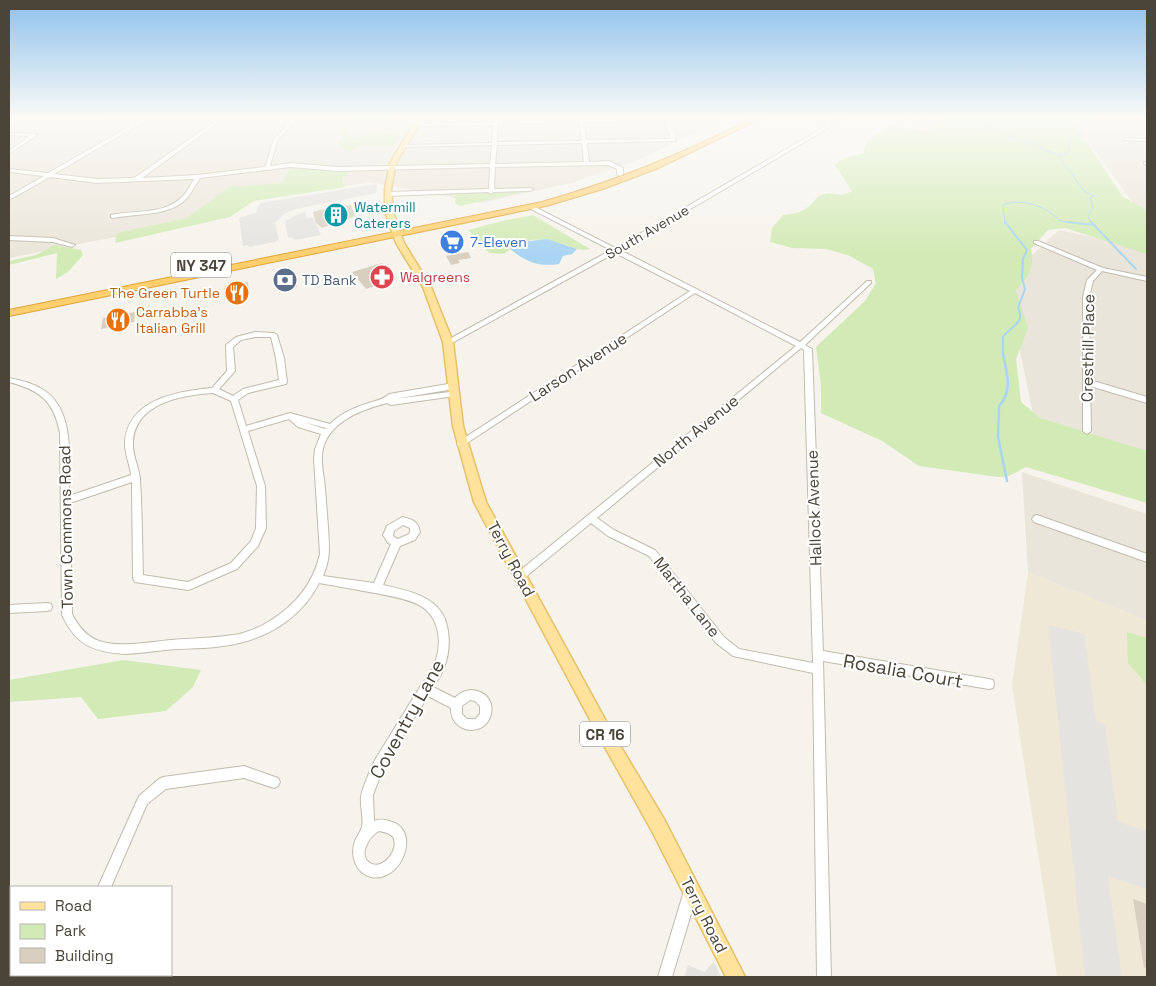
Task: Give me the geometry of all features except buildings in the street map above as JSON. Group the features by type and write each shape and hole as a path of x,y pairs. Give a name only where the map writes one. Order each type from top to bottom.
{"highway":[{"name":"NY 347","path":"9,312 395,231 523,201 620,174 646,164"},
{"name":"NY 347","path":"9,303 531,207 588,192 650,171 664,164"}],"main road":[{"name":"Terry Road","path":"393,164 388,194 395,231 427,286 448,342 456,415 462,444 480,502 606,737 658,825 736,977"}],"street":[{"path":"9,198 68,164"},
{"path":"135,180 158,164"},
{"path":"267,169 268,164"},
{"path":"9,170 97,181 198,177 290,165 338,169 587,164"},
{"path":"611,164 620,168 620,174"},
{"name":"South Avenue","path":"448,342 614,251 765,164"},
{"path":"491,192 492,167"},
{"path":"113,216 131,212 158,210 177,204 184,199 198,177"},
{"path":"388,194 491,192 530,189"},
{"path":"531,207 801,345"},
{"path":"9,238 53,240 72,245"},
{"path":"1036,242 1101,269 1147,279"},
{"name":"Cresthill Place","path":"1087,431 1086,297 1090,280 1101,269"},
{"name":"North Avenue","path":"520,576 801,345 870,282"},
{"name":"Larson Avenue","path":"462,444 694,291"},
{"path":"214,390 231,371 229,347 232,343 241,336 274,335 280,358 283,382 246,391 234,398"},
{"name":"Hallock Avenue","path":"801,345 808,350 810,382 818,655 824,977"},
{"name":"Town Commons Road","path":"9,380 36,389 58,407 64,433 67,615 76,633 92,644 118,649 218,642 243,637 283,618 305,598 318,579 325,554 319,450 329,430"},
{"path":"1087,382 1147,400"},
{"path":"244,430 290,416 301,425 329,430 357,409 388,400 391,402 454,389"},
{"path":"214,390 234,398 261,486 261,528 255,543 234,566 188,586 138,579 136,477 129,443 132,425 148,409 164,399 182,393 214,390"},
{"path":"65,501 136,477"},
{"name":"Martha Lane","path":"590,518 611,533 652,553 720,640 737,653 818,668"},
{"path":"1037,518 1147,558"},
{"path":"376,589 396,542"},
{"name":"Coventry Lane","path":"318,579 411,597 433,610 442,628 443,654 438,668 380,762 367,795 368,831"},
{"path":"9,608 47,606"},
{"name":"Rosalia Court","path":"818,655 989,684"},
{"path":"425,689 457,705"},
{"path":"104,886 143,800 163,783 244,772 274,782"},
{"path":"665,977 692,891"}],"shaded area":[{"path":"9,164 626,164 571,183 480,203 370,182 245,200 226,215 9,258"},
{"path":"1105,164 1147,164 1147,222"},
{"path":"377,184 376,193 296,209 284,214 275,223 279,239 275,242 249,247 248,245 243,246 239,218 256,213 260,203"},
{"path":"305,211 307,218 313,217 321,235 295,240 292,237 288,238 285,221"},
{"path":"1059,230 1147,248 1147,465 1036,429 1011,307 996,288"},
{"path":"1022,472 1147,514 1147,621 1028,572"},
{"path":"1028,572 1147,621 1147,977 1057,977 1012,685"},
{"path":"1048,625 1084,634 1096,720 1105,725 1118,822 1147,831 1147,889 1108,876 1122,977 1085,977"},
{"path":"714,962 721,977 684,977 688,965 704,972"}],"green space":[{"path":"1101,164 1123,197 1147,210 1147,254 1065,228 1048,230 1031,249 1032,262 1030,272 1016,290 1028,328 1016,359 1021,402 1040,418 1147,451 1147,503 1026,467 1009,476 998,477 919,466 882,441 821,413 821,385 816,347 865,301 876,283 873,269 848,255 826,249 792,248 770,242 772,228 783,215 794,214 803,210 822,195 844,194 852,191 835,165"},
{"path":"290,168 350,171 342,180 345,187 254,201 230,217 115,243 117,233 187,218 229,187 282,183"},
{"path":"524,192 460,206 455,203 456,194"},
{"path":"533,215 590,249 580,250 553,241 536,240 521,243 504,254 489,253 468,230 506,220"},
{"path":"54,245 81,250 83,255 68,272 56,279 57,253 9,265 9,261 36,255"},
{"path":"1127,632 1147,638 1147,685 1128,663"},
{"path":"124,660 201,670 193,687 166,711 98,719 81,697 9,702 9,680"}],"water":[{"path":"547,239 577,249 572,254 563,256 559,264 545,265 527,260 510,249 521,242"}],"waterway":[{"path":"1065,164 1084,191 1094,196 1090,198 1093,206 1088,218 1093,223"},
{"path":"1005,223 1003,205 1018,202 1034,205 1048,211 1060,221 1077,223"},
{"path":"1003,353 1003,337 1020,318 1018,308 1025,289 1022,278 1023,259 1027,250 1005,222"},
{"path":"1066,222 1094,225"},
{"path":"1094,225 1136,269"},
{"path":"1003,353 1008,387 1004,400 999,406 998,437 1007,481"}],"place":[{"name":"Watermill Caterers","path":"336,215"},
{"name":"7-Eleven","path":"452,242"},
{"name":"Walgreens","path":"382,277"},
{"name":"TD Bank","path":"285,280"},
{"name":"The Green Turtle","path":"237,293"},
{"name":"Carrabba's Italian Grill","path":"118,320"}]}
